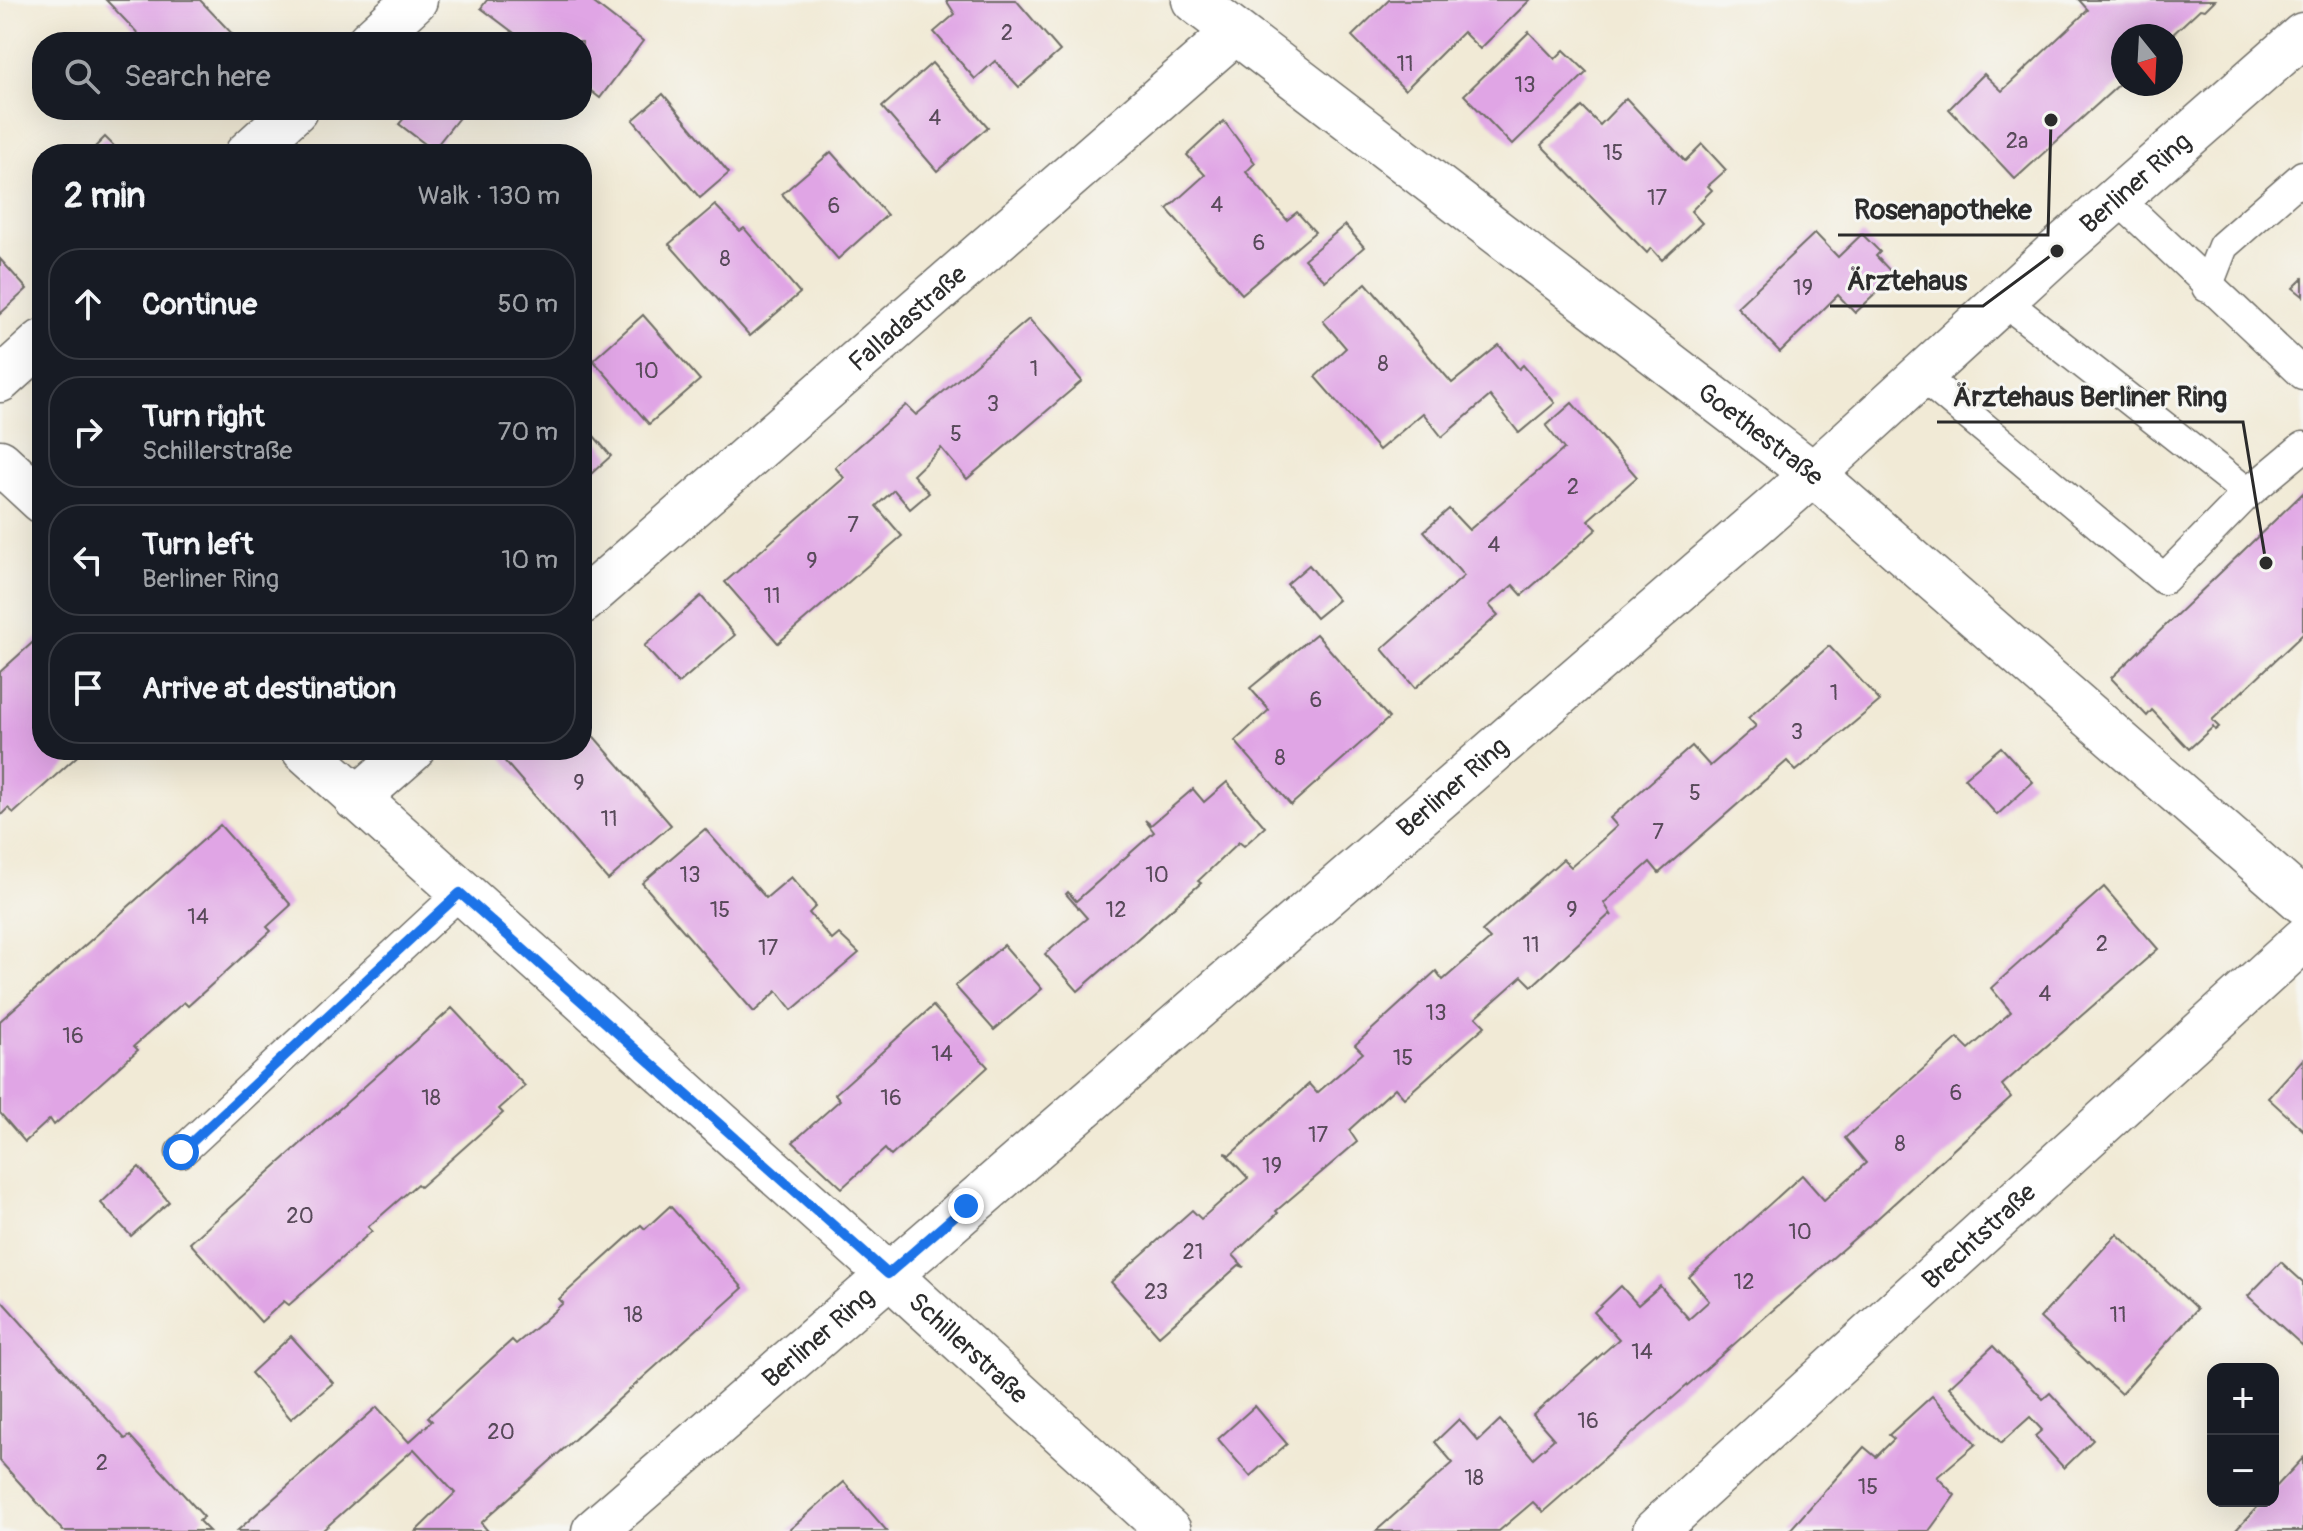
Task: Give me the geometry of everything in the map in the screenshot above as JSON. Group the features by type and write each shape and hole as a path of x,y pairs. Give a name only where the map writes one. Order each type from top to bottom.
{"street":[{"path":"380,32 415,0"},
{"name":"Goethestraße","path":"1194,0 1813,474 2303,902"},
{"name":"Falladastraße","path":"592,593 1234,33"},
{"name":"Berliner Ring","path":"594,1531 1813,474 2003,300 2303,35"},
{"path":"258,144 284,120"},
{"path":"0,380 32,351"},
{"path":"0,462 32,492"},
{"name":"Schillerstraße","path":"315,760 888,1274 1169,1531"},
{"path":"356,799 401,760"},
{"name":"Brechtstraße","path":"1655,1531 2303,940"}],"lane":[{"path":"2207,287 2223,246 2303,176"},
{"path":"2118,199 2207,287 2303,374"},
{"path":"2003,300 2248,493"},
{"path":"1921,375 2164,579 2248,493 2303,447"},
{"path":"181,1152 460,893"}],"building":[{"path":"106,0 200,0 230,32 136,32"},
{"path":"487,0 590,0 643,41 600,98 592,92 592,32 513,32 481,8"},
{"path":"946,0 1016,0 1060,51 1019,87 995,61 975,79 934,32 955,14"},
{"path":"1389,0 1530,0 1480,49 1463,32 1405,90 1352,36"},
{"path":"2079,0 2215,0 2183,25 2111,24 2111,92 2015,179 1949,109 1984,74 2002,91 2088,10"},
{"path":"1529,32 1555,59 1564,50 1587,72 1512,145 1464,95"},
{"path":"932,63 988,127 937,171 882,107"},
{"path":"663,94 729,173 700,198 633,120"},
{"path":"1626,98 1685,161 1702,144 1726,170 1708,186 1712,190 1691,211 1702,223 1662,260 1651,248 1647,253 1541,145 1582,107 1600,125"},
{"path":"402,120 457,120 438,144 425,144 399,124"},
{"path":"1224,121 1255,163 1246,172 1287,220 1297,212 1315,232 1242,294 1167,209 1205,175 1187,155"},
{"path":"105,137 112,144 98,144"},
{"path":"831,152 887,215 838,259 782,194"},
{"path":"715,205 740,231 744,228 800,293 750,336 669,244"},
{"path":"1345,225 1364,247 1325,281 1304,259"},
{"path":"1815,233 1838,257 1862,234 1880,252 1876,256 1895,276 1855,313 1838,295 1780,352 1737,307"},
{"path":"0,259 27,289 0,314"},
{"path":"2303,278 2303,296 2293,288"},
{"path":"1366,283 1452,383 1499,345 1519,369 1523,365 1555,403 1519,433 1490,396 1442,437 1423,413 1379,450 1315,377 1346,348 1323,321"},
{"path":"643,315 700,380 649,424 593,360"},
{"path":"1029,319 1082,381 967,479 941,448 913,475 929,493 910,509 894,490 876,506 902,536 778,643 725,582 844,478 835,467 906,405 916,415"},
{"path":"1572,403 1637,477 1588,520 1597,529 1522,595 1513,585 1489,605 1498,615 1415,688 1382,649 1464,576 1424,531 1449,509 1469,530 1564,449 1546,426"},
{"path":"592,434 611,456 592,473"},
{"path":"2303,493 2303,634 2212,720 2219,727 2215,730 2213,727 2189,749 2152,710 2147,716 2111,678"},
{"path":"1309,565 1338,600 1316,618 1287,584"},
{"path":"701,596 735,635 678,684 644,646"},
{"path":"1316,634 1389,718 1291,805 1235,741 1269,710 1250,688"},
{"path":"32,643 32,760 73,760 14,813 8,808 0,816 0,672"},
{"path":"1829,646 1880,701 1796,771 1787,761 1659,873 1650,862 1604,903 1612,916 1610,914 1532,986 1522,976 1476,1017 1485,1026 1404,1098 1395,1088 1349,1130 1357,1142 1276,1211 1278,1213 1233,1255 1244,1267 1239,1265 1159,1336 1111,1282 1192,1210 1201,1219 1248,1178 1225,1153 1230,1155 1309,1084 1317,1093 1363,1053 1355,1045 1436,971 1443,980 1490,939 1482,931 1563,859 1571,867 1594,847 1617,826 1610,818 1692,746 1710,766 1756,726 1748,718"},
{"path":"592,734 671,825 608,880 504,760 592,760"},
{"path":"2001,747 2033,782 1997,815 1964,778"},
{"path":"1227,782 1265,827 1244,846 1239,842 1198,881 1201,883 1078,991 1045,954 1087,918 1066,894 1068,892 1076,901 1154,832 1145,820 1151,825 1193,789 1204,802"},
{"path":"220,825 291,905 267,927 271,931 188,1006 184,1002 134,1046 138,1050 54,1125 50,1119 25,1142 0,1113 0,1021"},
{"path":"705,829 766,898 791,877 816,906 809,913 832,940 839,934 859,953 792,1010 777,991 754,1012 642,883"},
{"path":"2104,887 2158,949 2002,1085 2011,1097 1879,1217 1543,1512 1533,1502 1499,1531 1376,1531 1453,1463 1435,1442 1459,1419 1478,1441 1500,1420 1533,1458 1554,1439 1533,1415 1619,1339 1594,1312 1621,1286 1638,1305 1660,1286 1689,1319 1709,1301 1689,1277 1802,1175 1824,1200 1866,1163 1845,1138 1958,1038 1969,1049 2011,1012 1991,988"},
{"path":"1004,945 1042,989 994,1030 955,986"},
{"path":"933,1006 988,1067 891,1156 885,1149 842,1188 793,1142 840,1100 835,1094"},
{"path":"452,1008 525,1086 499,1109 503,1113 420,1187 417,1184 368,1227 372,1231 289,1305 284,1301 261,1322 190,1243"},
{"path":"2303,1059 2303,1130 2268,1098"},
{"path":"139,1167 169,1202 131,1236 101,1203"},
{"path":"670,1206 743,1288 481,1523 488,1531 416,1531 455,1493 414,1449 322,1531 237,1531 377,1407 409,1442 432,1421 428,1417 512,1340 516,1344 540,1324 563,1303 559,1299 641,1225 645,1229"},
{"path":"2117,1234 2197,1309 2121,1394 2040,1318"},
{"path":"2281,1262 2303,1282 2303,1346 2248,1296"},
{"path":"0,1299 125,1439 130,1436 204,1517 199,1521 209,1531 63,1531 0,1461"},
{"path":"291,1336 333,1383 291,1419 251,1373"},
{"path":"1993,1346 2043,1399 2050,1393 2093,1440 2064,1468 2035,1436 2042,1430 2030,1417 2001,1443 1949,1387"},
{"path":"1932,1396 1976,1444 1937,1477 1955,1495 1929,1531 1789,1531 1864,1447 1876,1457 1894,1439 1889,1435"},
{"path":"1255,1406 1287,1444 1250,1476 1218,1439"},
{"path":"2303,1458 2303,1531 2235,1531 2257,1507 2279,1507 2279,1484"},
{"path":"844,1482 887,1531 788,1531"}],"place":[{"name":"Rosenapotheke","path":"2051,120"},
{"name":"Ärztehaus","path":"2057,251"},
{"name":"Ärztehaus Berliner Ring","path":"2266,563"}],"route":[{"path":"181,1152 460,893 888,1274 966,1206"}]}
